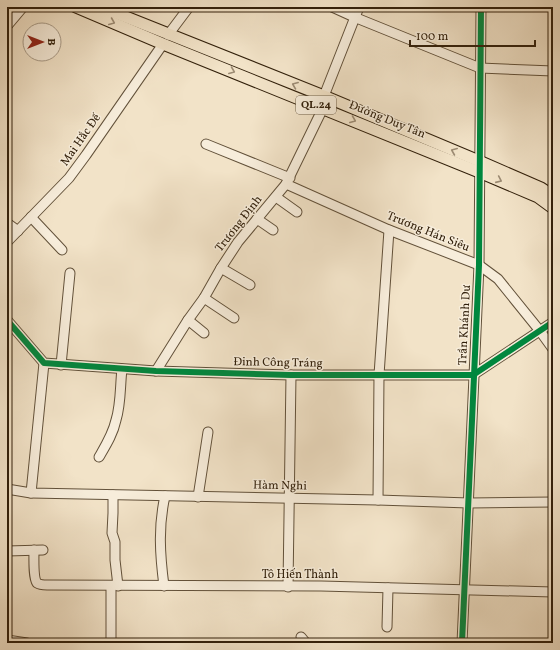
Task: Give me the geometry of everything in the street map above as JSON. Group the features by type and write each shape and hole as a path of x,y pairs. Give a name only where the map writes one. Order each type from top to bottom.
{"main road":[{"name":"Đường Duy Tân","path":"76,7 324,96 479,166 538,197 553,208"},
{"name":"Đường Duy Tân","path":"101,7 165,39 323,108 541,188 553,196"}],"street":[{"path":"7,26 23,7"},
{"name":"Mai Hắc Đế","path":"7,242 69,178 165,39 189,7"},
{"path":"332,7 480,68 553,70"},
{"path":"324,96 359,7"},
{"name":"Trần Khánh Dư","path":"462,643 479,265 481,7"},
{"name":"Trương Định","path":"156,372 238,242 288,181 323,108"},
{"name":"Trương Hán Siêu","path":"206,144 288,181 389,230 479,265 498,279 553,349"},
{"path":"276,197 297,212"},
{"path":"31,216 62,250"},
{"path":"257,219 273,230"},
{"path":"7,223 18,231"},
{"path":"378,500 379,375 389,230"},
{"path":"221,268 250,285"},
{"path":"61,365 70,273"},
{"path":"204,298 234,318"},
{"path":"7,320 44,363 31,493"},
{"path":"188,320 204,333"},
{"path":"473,375 553,322"},
{"name":"Đinh Công Tráng","path":"44,363 156,372 292,375 473,375"},
{"path":"99,457 110,437 116,420 122,369"},
{"path":"288,586 292,375"},
{"path":"198,497 208,432"},
{"name":"Hàm Nghi","path":"7,489 31,493 113,495 469,503 553,502"},
{"path":"111,643 115,586 115,542 112,533 114,513 113,495"},
{"path":"164,586 160,547 160,521 165,496"},
{"name":"Tô Hiến Thành","path":"7,551 38,550 35,578 41,585 321,586 553,592"},
{"path":"387,627 388,588"},
{"path":"7,640 27,643"}],"cycle path":[{"path":"462,643 479,265 481,7"},
{"path":"7,320 44,363 156,371 291,375 473,375 553,322"}]}
